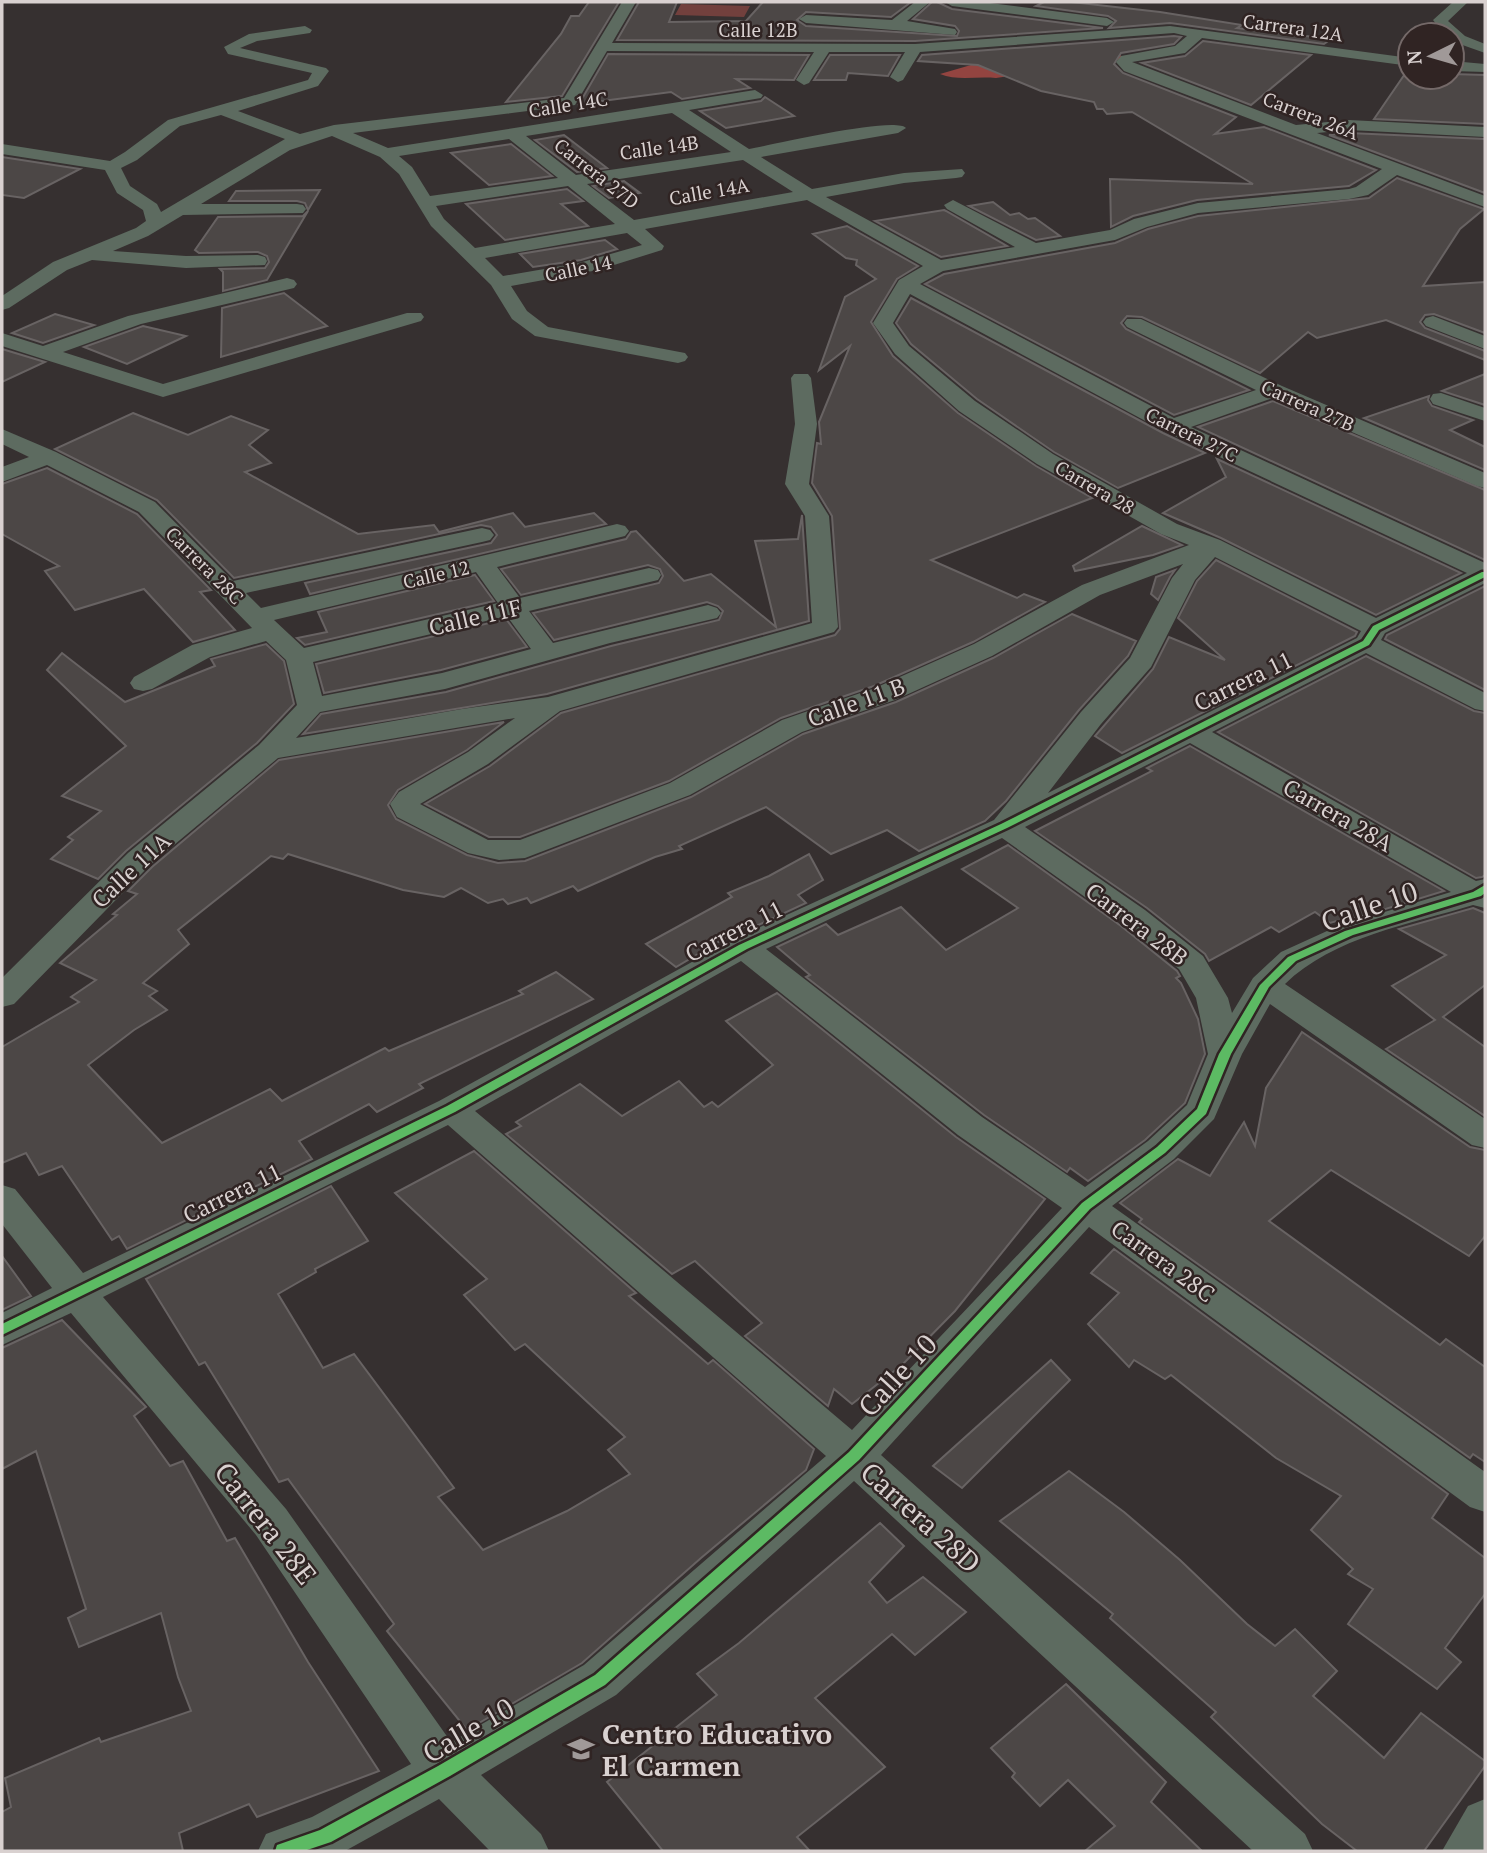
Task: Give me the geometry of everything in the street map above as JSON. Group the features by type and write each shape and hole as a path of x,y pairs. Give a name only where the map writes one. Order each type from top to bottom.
{"street":[{"path":"2,304 60,266 142,232 292,142 334,130 569,102 629,2"},
{"path":"819,2 806,19 993,30 1017,41 1170,30"},
{"path":"895,24 923,2"},
{"path":"952,2 1170,30"},
{"path":"1461,2 1440,20 1446,30 1463,41 1485,49"},
{"path":"993,30 1026,10"},
{"path":"2,149 112,166 131,156 174,123 224,111 313,83 321,71 250,56 233,51 231,47 254,37 306,30"},
{"name":"Carrera 12A","path":"1170,30 1396,60"},
{"name":"Carrera 26A","path":"1198,34 1180,50 1126,59 1123,62 1129,68 1483,200"},
{"name":"Calle 12B","path":"600,47 915,48 1017,41"},
{"path":"804,80 824,48"},
{"path":"898,77 915,48"},
{"path":"1466,67 1485,68"},
{"name":"Calle 14C","path":"386,153 755,95"},
{"path":"677,109 746,155 890,242 938,266"},
{"path":"224,111 292,142 363,142"},
{"path":"1293,130 1349,125 1485,132"},
{"name":"Calle 14B","path":"426,202 746,155 898,128"},
{"path":"334,130 386,153 406,171 437,222 499,282 519,315 542,332 678,357"},
{"name":"Carrera 27D","path":"513,134 655,246"},
{"path":"112,166 123,190 151,208 155,222"},
{"path":"906,284 921,272 938,266 1115,235 1132,226 1204,209 1362,191 1394,169"},
{"name":"Calle 14A","path":"469,255 904,178 956,173"},
{"path":"953,205 1031,248"},
{"path":"180,210 298,209"},
{"name":"Calle 14","path":"499,282 570,272 616,261 655,246"},
{"path":"91,255 186,262 258,261"},
{"path":"44,352 135,320 287,284"},
{"name":"Carrera 27C","path":"906,284 1172,426 1485,573"},
{"name":"Carrera 28","path":"906,284 883,323 902,350 967,406 1045,458 1169,529 1211,545 1485,703"},
{"path":"2,339 163,391 414,317"},
{"path":"1433,322 1485,343"},
{"name":"Carrera 27B","path":"1134,323 1274,391 1485,481"},
{"path":"269,751 372,735 462,717 550,705 825,626 817,516 797,484 806,424 801,378"},
{"path":"1172,426 1274,391"},
{"path":"1441,399 1485,415"},
{"name":"Carrera 28C","path":"2,436 147,507 299,657"},
{"path":"2,475 48,457"},
{"name":"Calle 12","path":"143,683 201,651 263,624 482,564 617,531"},
{"path":"230,589 482,535"},
{"path":"1004,826 1059,761 1090,718 1142,661 1184,578 1211,545"},
{"name":"Calle 11 B","path":"550,705 478,758 409,797 405,804 407,811 467,841 499,851 525,849 680,789 792,726 885,694 983,650 1091,590 1211,545"},
{"path":"482,564 548,654"},
{"name":"Carrera 11","path":"2,1330 452,1109 743,947 1004,826 1371,636 1485,573"},
{"name":"Calle 11F","path":"299,657 649,575"},
{"path":"269,751 311,706 445,681 708,613"},
{"path":"299,657 311,706"},
{"name":"Carrera 28A","path":"1190,731 1482,894"},
{"name":"Calle 11A","path":"2,997 139,859 269,751"},
{"name":"Carrera 28B","path":"1004,826 1134,917 1192,963 1212,998 1224,1054"},
{"name":"Calle 10","path":"283,1851 325,1836 444,1771 600,1680 854,1456 1086,1206 1161,1150 1202,1111 1224,1054 1265,985 1292,959 1349,933 1482,894"},
{"name":"Carrera 28C","path":"743,947 970,1126 1086,1206 1485,1495"},
{"path":"1265,985 1485,1136"},
{"name":"Carrera 28D","path":"452,1109 854,1456 1288,1851"},
{"name":"Carrera 28E","path":"2,1198 76,1292 271,1522 444,1771 524,1851"},
{"path":"1467,1851 1485,1822"}],"shaded area":[{"path":"681,4 750,6 744,17 675,15"},
{"path":"1117,47 1122,59 996,78 960,78 940,74 995,58"}],"building":[{"path":"589,2 619,2 562,96 506,102 561,34 571,16 579,16"},
{"path":"639,2 677,2 669,22 746,21 763,2 911,2 891,17 806,12 797,20 806,26 957,36 959,31 955,26 913,19 932,2 937,2 952,9 1103,28 915,41 617,40"},
{"path":"1044,2 1071,2 1160,12 1242,25 1237,28 1331,39 1324,44 1170,23 1109,28 1116,21 1108,16 1036,6"},
{"path":"1181,37 1174,44 1121,53 1114,64 1123,73 1236,117 1215,134 1264,127 1376,170 1349,186 1197,200 1133,216 1111,227 1110,179 1253,184 1132,112 1107,114 1103,109 1097,109 1094,102 1041,91 978,65 918,61 922,55"},
{"path":"1203,41 1311,55 1251,105 1142,63 1185,56"},
{"path":"608,54 809,55 794,80 736,79 750,88 682,99 671,92 579,104"},
{"path":"830,55 900,55 888,76 848,73 846,80 814,80"},
{"path":"1466,74 1485,75 1485,124 1374,119 1396,87 1396,91 1466,91"},
{"path":"765,97 794,116 726,128 700,111 761,101"},
{"path":"1349,133 1485,139 1485,193 1329,135"},
{"path":"564,135 607,168 577,172 535,140"},
{"path":"511,144 552,176 489,185 451,153"},
{"path":"2,157 80,169 24,198 2,195"},
{"path":"1397,178 1484,209 1460,229 1423,286 1485,282 1485,333 1434,314 1425,315 1420,322 1425,328 1485,351 1485,360 1386,320 1317,338 1308,332 1260,373 1142,317 1127,316 1121,323 1126,329 1249,390 1174,415 925,284 944,274 1115,243 1148,229 1198,216 1369,198"},
{"path":"624,181 640,193 609,198 593,186"},
{"path":"567,189 583,201 561,204 588,226 505,240 466,204"},
{"path":"320,190 308,210 305,203 297,201 229,201 236,191"},
{"path":"993,202 1010,215 1019,213 1028,219 1035,218 1060,236 1036,240 969,206"},
{"path":"944,210 1007,246 941,257 875,221"},
{"path":"308,211 267,280 223,291 223,272 220,269 265,268 269,262 267,256 258,252 199,253 195,250 218,217 303,216"},
{"path":"847,226 918,266 897,279 871,322 893,356 958,413 1036,466 1092,498 931,560 1017,598 1024,594 1045,602 973,642 874,686 781,718 669,781 520,837 489,837 425,804 490,766 561,713 835,635 840,629 832,516 812,483 817,443 821,444 819,422 850,346 819,370 845,297 876,279 856,265 857,260 846,258 813,234"},
{"path":"605,240 617,249 581,260 533,267 520,254"},
{"path":"284,293 327,326 221,357 222,308"},
{"path":"911,298 1205,453 1118,488 1054,452 977,399 911,344 896,323"},
{"path":"55,314 94,325 43,343 12,333"},
{"path":"143,326 186,336 127,364 84,347"},
{"path":"2,349 45,362 2,382"},
{"path":"1485,374 1485,405 1442,391"},
{"path":"1429,396 1428,400 1432,406 1473,420 1450,430 1485,447 1485,470 1364,418"},
{"path":"1273,401 1485,490 1485,560 1198,427"},
{"path":"133,413 188,435 231,416 268,430 249,445 271,463 245,472 358,534 434,525 439,532 513,513 525,527 594,513 606,524 310,594 305,583 491,543 497,535 491,527 481,525 234,578 157,500 55,449"},
{"path":"1217,459 1461,573 1376,615 1221,538 1163,513 1226,477"},
{"path":"47,468 137,514 211,590 200,592 235,630 193,642 144,589 75,610 45,571 59,566 2,534 2,484"},
{"path":"802,515 809,621 547,694 303,734 321,714 446,692 611,646 719,620 723,611 707,602 554,640 533,613 659,583 663,576 660,569 648,565 521,595 501,569 626,539 631,532 636,531 684,581 711,574 776,627 755,541 798,539"},
{"path":"1142,526 1182,545 1153,555 1075,571 1073,566"},
{"path":"1216,560 1357,632 1355,636 1122,753 1095,736 1153,669 1169,637 1225,660 1178,618 1197,581"},
{"path":"1175,570 1158,600 1151,594 1156,577"},
{"path":"475,575 494,601 305,645 297,638 327,632 318,612"},
{"path":"1485,586 1485,690 1385,639 1387,635"},
{"path":"1072,614 1136,641 1128,656 1079,710 1006,801 985,821 919,851 887,830 831,854 766,807 679,846 682,849 655,857 578,891 573,886 531,903 527,898 508,904 503,899 488,903 461,888 444,897 403,890 288,854 283,859 271,856 178,930 189,944 143,983 157,991 149,996 167,1010 134,1030 88,1065 162,1143 270,1089 282,1101 385,1048 389,1051 523,994 519,991 556,972 593,999 419,1084 423,1088 377,1112 369,1104 299,1141 312,1159 127,1249 119,1236 112,1240 62,1166 39,1175 26,1153 2,1163 2,1047 79,1002 71,997 96,980 60,963 117,915 113,914 137,894 128,891 152,867 279,760 504,722 467,750 398,790 388,805 396,819 467,855 498,863 525,861 691,797 803,734 896,702 993,658"},
{"path":"506,619 527,647 441,670 324,693 316,664"},
{"path":"266,644 284,661 294,704 257,743 126,851 98,879 51,859 73,840 68,837 101,811 62,796 126,746 47,670 62,653 125,702 215,666 211,659"},
{"path":"1366,656 1474,711 1485,713 1485,875 1482,877 1476,878 1218,732"},
{"path":"1190,746 1444,891 1353,919 1350,917 1330,923 1315,912 1279,932 1271,927 1209,961 1205,954 1147,908 1035,831 1152,771 1147,768"},
{"path":"1008,845 1121,926 1177,971 1180,976 1176,978 1198,1019 1205,1054 1185,1103 1145,1140 1088,1181 1070,1168 1067,1172 984,1115 806,977 810,975 777,947 826,924 838,935 901,907 946,950 1018,908 962,869"},
{"path":"809,854 823,880 798,895 806,903 754,927 749,924 676,967 646,944 732,897 728,893 769,876"},
{"path":"1473,908 1485,913 1485,985 1443,1017 1485,1047 1485,1116 1386,1049 1435,1020 1392,986 1446,955 1399,929"},
{"path":"777,993 956,1137 1045,1199 955,1311 902,1365 852,1404 834,1389 828,1406 745,1336 762,1323 695,1261 672,1274 506,1134 521,1126 516,1122 580,1084 622,1116 679,1081 704,1107 712,1102 718,1107 773,1065 726,1021"},
{"path":"1302,1032 1470,1147 1485,1150 1485,1236 1469,1256 1331,1170 1269,1221 1440,1345 1446,1339 1485,1367 1485,1462 1473,1454 1470,1458 1139,1222 1142,1219 1120,1203 1178,1159 1210,1176 1244,1122 1255,1146 1266,1088"},
{"path":"474,1151 636,1293 629,1296 708,1364 713,1360 814,1449 806,1470 582,1663 467,1730 387,1631 394,1624 288,1479 279,1482 205,1362 199,1365 146,1279 331,1186 368,1241 315,1269 316,1272 278,1294 323,1368 354,1354 454,1488 438,1497 483,1550 567,1511 630,1474 608,1450 625,1437 525,1344 515,1350 464,1295 487,1279 395,1193"},
{"path":"1114,1249 1448,1494 1432,1518 1485,1558 1485,1594 1445,1648 1461,1662 1437,1689 1348,1624 1373,1589 1348,1574 1353,1569 1311,1530 1341,1496 1276,1458 1171,1375 1165,1379 1134,1360 1129,1367 1088,1324 1119,1293 1091,1273"},
{"path":"2,1256 31,1296 2,1310"},
{"path":"62,1320 146,1407 134,1416 170,1466 183,1461 227,1541 235,1538 308,1662 379,1771 257,1817 249,1804 179,1833 183,1851 2,1851 2,1812 11,1807 5,1778 99,1738 101,1742 191,1711 178,1677 161,1613 79,1647 68,1618 86,1609 36,1451 2,1469 2,1348"},
{"path":"1051,1360 1070,1380 962,1488 933,1466"},
{"path":"1069,1471 1124,1512 1180,1560 1247,1624 1275,1646 1295,1629 1337,1671 1313,1696 1384,1758 1421,1713 1485,1761 1485,1766 1424,1851 1357,1851 1322,1824 1211,1717 1216,1712 1110,1618 1113,1614 1000,1521"},
{"path":"880,1523 904,1546 869,1582 887,1603 923,1577 966,1612 915,1655 892,1634 815,1698 885,1767 797,1837 810,1851 663,1851 607,1782 717,1695 697,1674 739,1643"},
{"path":"1066,1684 1166,1782 1151,1802 1202,1851 1085,1851 1115,1826 1068,1780 1040,1806 1012,1777 1015,1773 991,1748"}],"cycle path":[{"path":"2,1330 451,1109 743,947 1004,826 1366,643 1376,628 1485,574"},
{"path":"283,1851 325,1836 444,1771 600,1680 854,1456 1086,1206 1161,1150 1202,1111 1225,1054 1265,985 1292,959 1349,933 1477,894 1485,888"}],"place":[{"name":"Centro Educativo El Carmen","path":"581,1749"}]}
